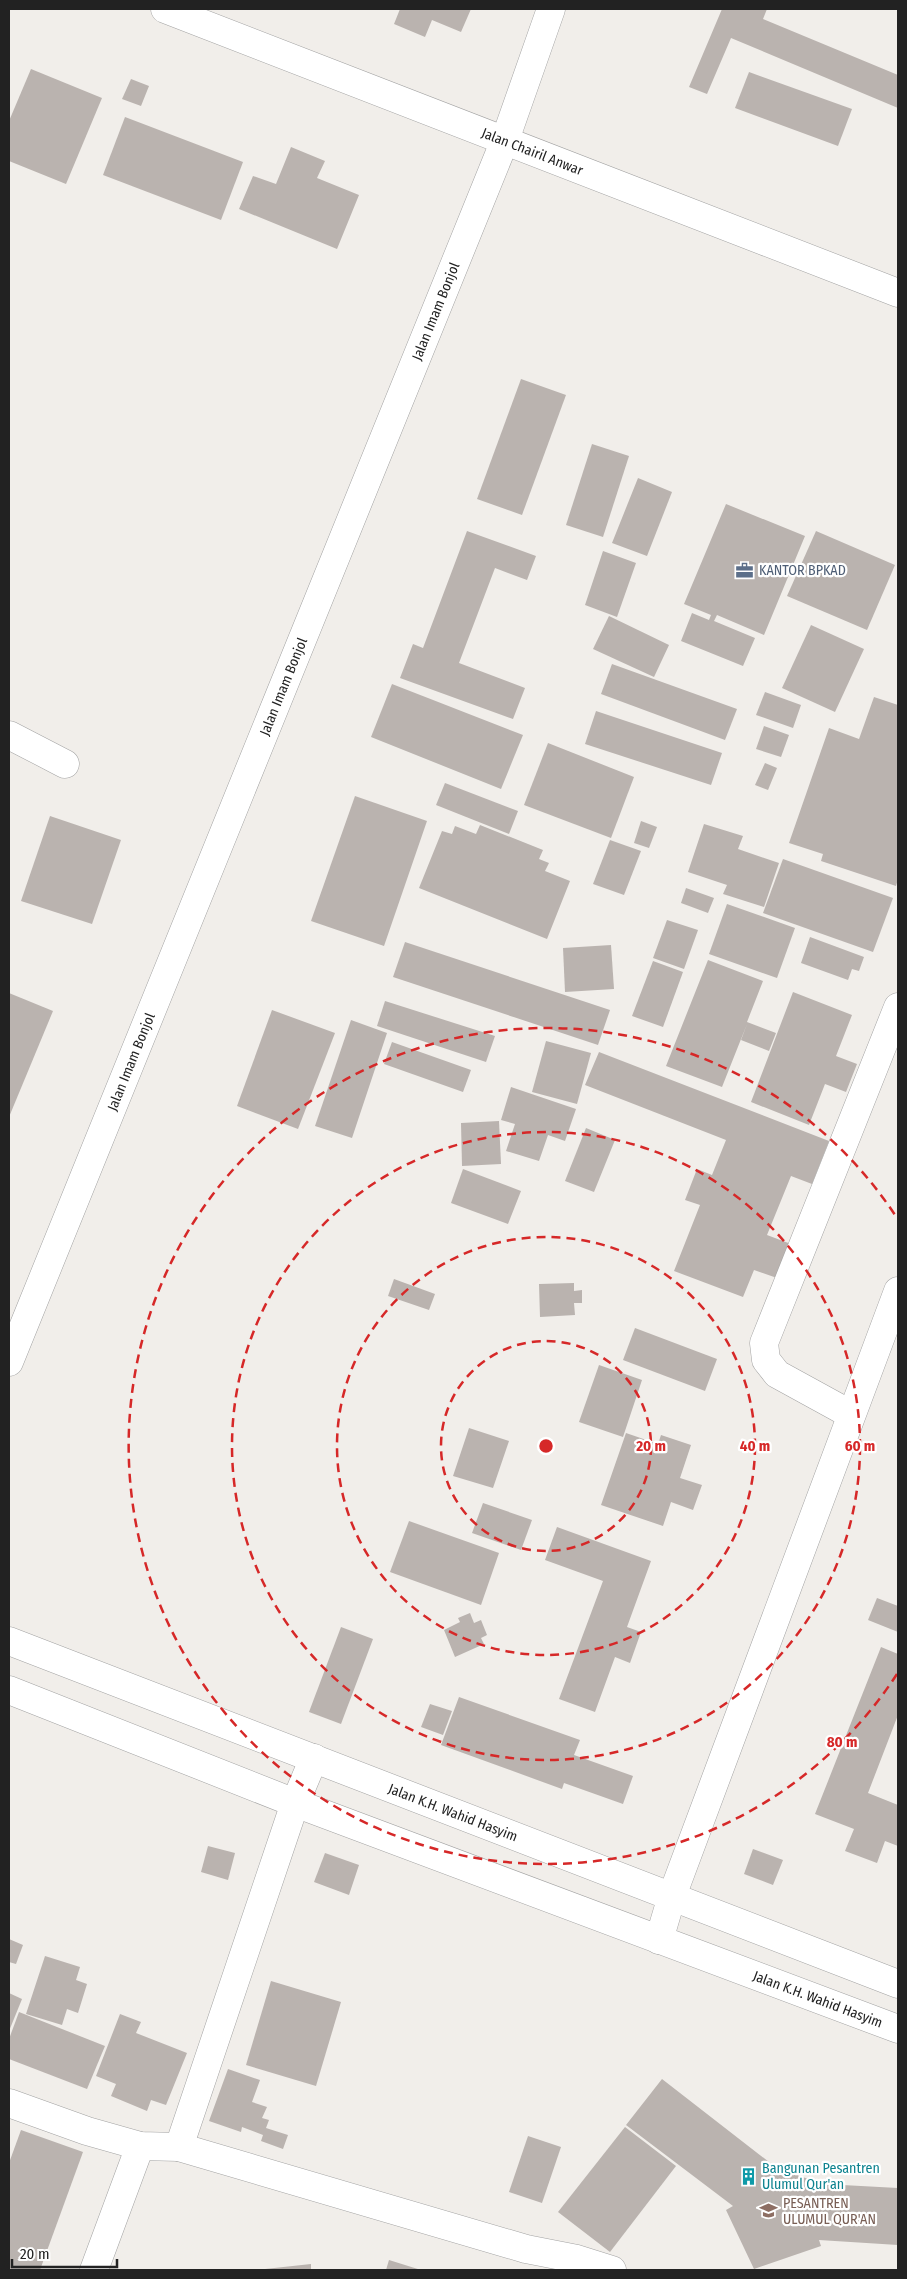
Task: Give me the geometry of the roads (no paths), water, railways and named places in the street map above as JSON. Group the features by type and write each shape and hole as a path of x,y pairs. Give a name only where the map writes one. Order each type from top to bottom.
{"street":[{"name":"Jalan Chairil Anwar","path":"165,9 898,293"},
{"name":"Jalan Imam Bonjol","path":"9,1362 505,140 552,9"},
{"path":"9,735 64,764"},
{"path":"850,1414 777,1374 766,1360 764,1343 898,1007"},
{"path":"659,1940 672,1896 850,1414 897,1296"},
{"name":"Jalan K.H. Wahid Hasyim","path":"9,1641 898,1984"},
{"name":"Jalan K.H. Wahid Hasyim","path":"9,1690 295,1803 898,2029"},
{"path":"179,2147 295,1803 314,1758"},
{"path":"9,2103 87,2131 140,2146 179,2147 524,2259 577,2259 612,2270"},
{"path":"94,2270 140,2146"}],"place":[{"name":"KANTOR BPKAD","path":"745,570"},
{"name":"Bangunan Pesantren Ulumul Qur'an","path":"748,2176"},
{"name":"PESANTREN ULUMUL QUR'AN","path":"769,2211"}]}
